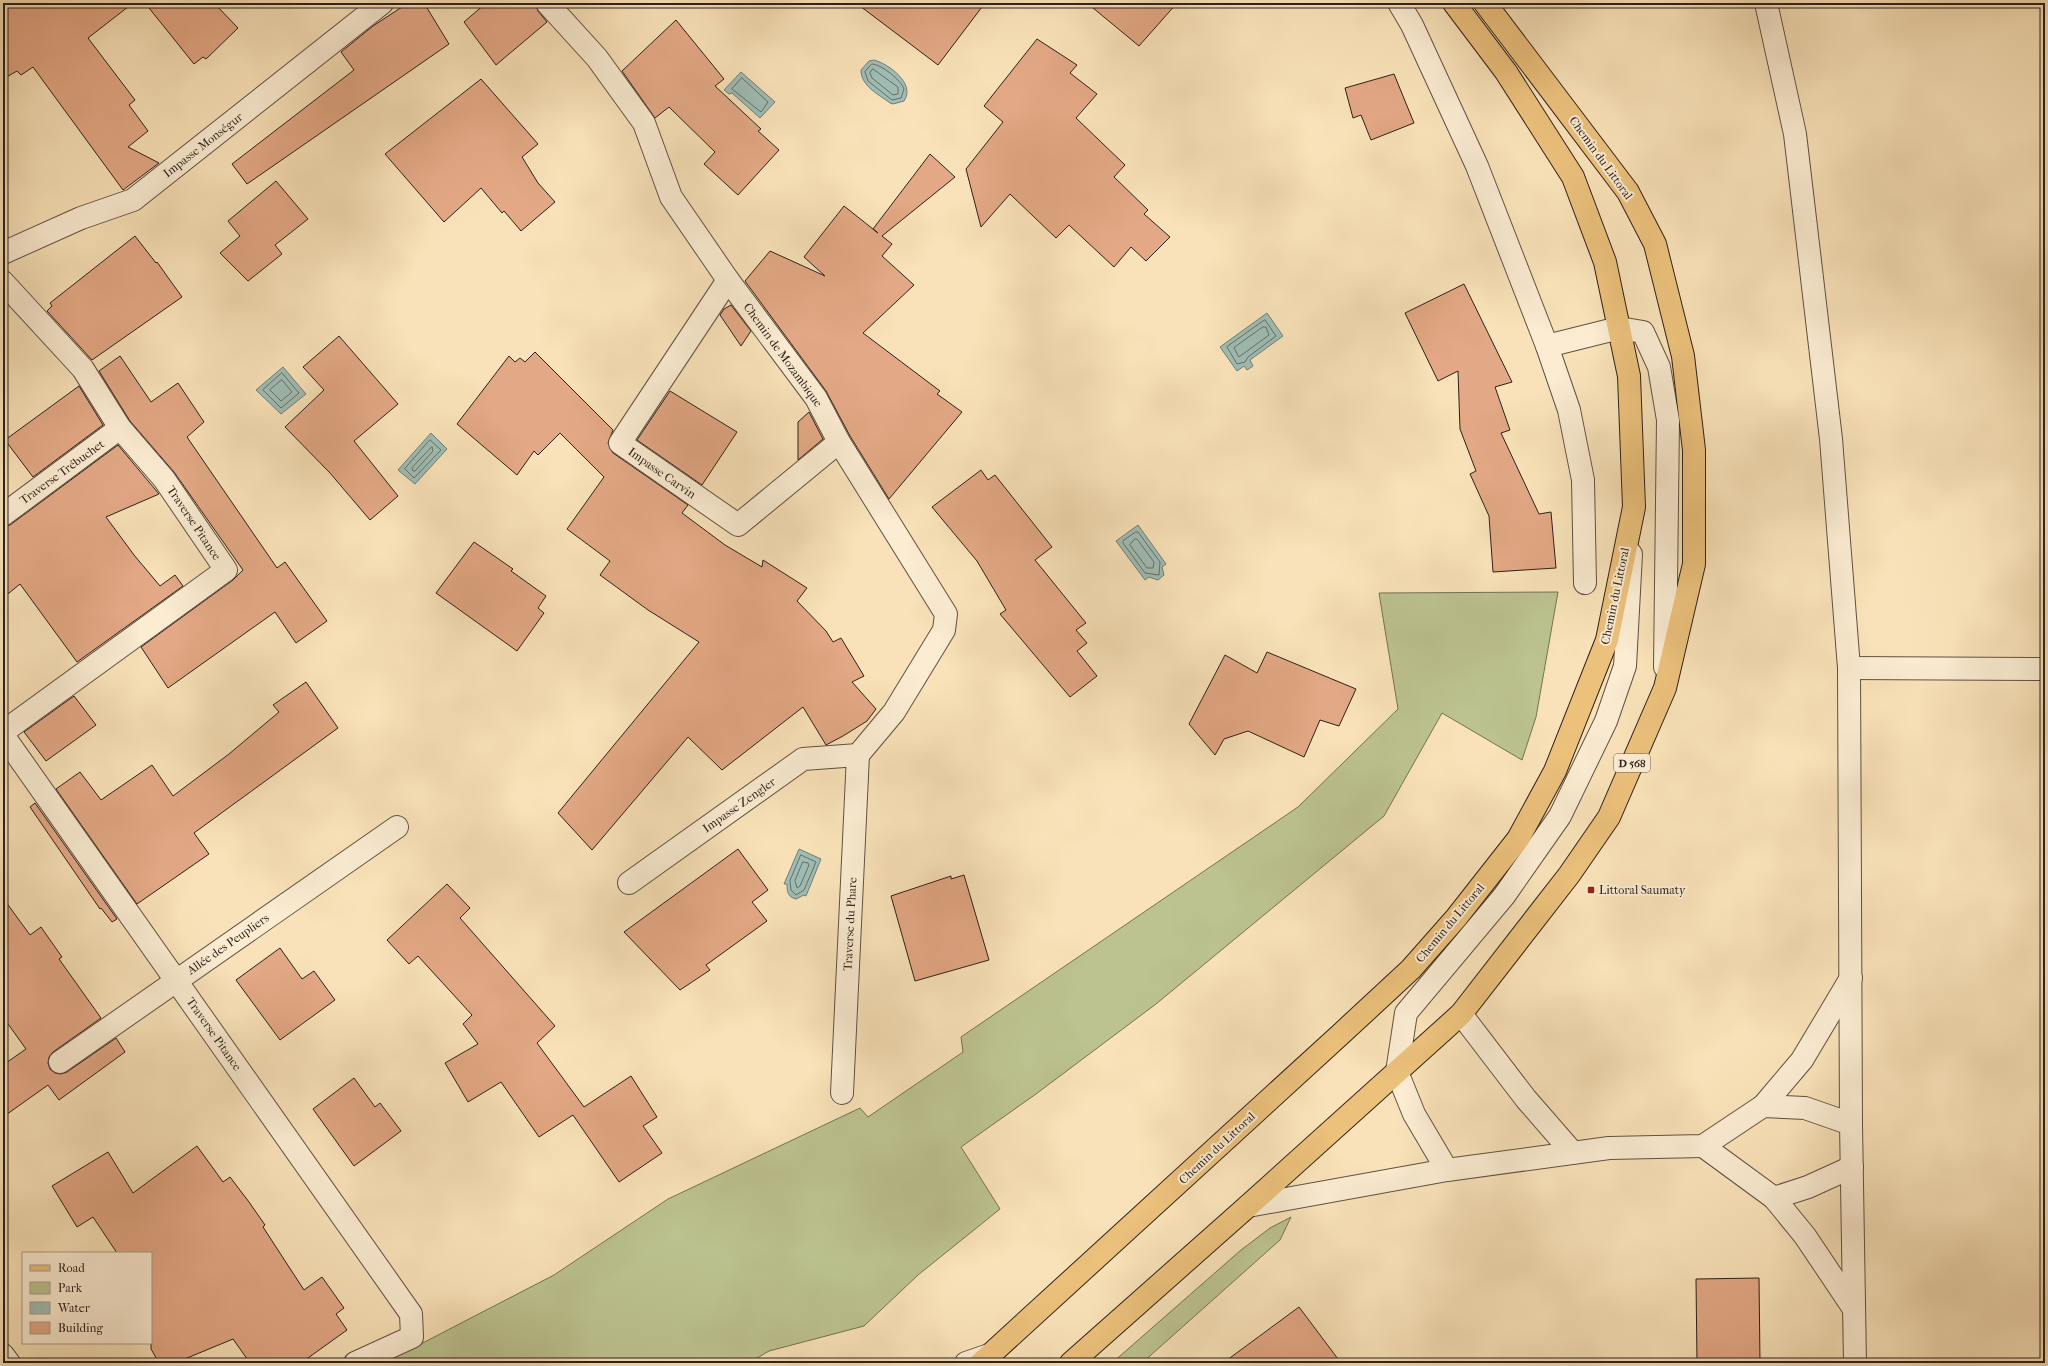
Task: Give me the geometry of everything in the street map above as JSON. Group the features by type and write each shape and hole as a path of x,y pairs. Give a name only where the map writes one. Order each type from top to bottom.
{"main road":[{"name":"Chemin du Littoral","path":"986,1358 1411,969 1456,918 1518,839 1555,771 1607,640 1634,507 1629,376 1605,262 1573,177 1506,72 1454,3"},
{"name":"Chemin du Littoral","path":"1071,1363 1461,1014 1570,875 1609,816 1665,688 1694,564 1694,450 1683,356 1655,244 1628,192 1485,3"}],"street":[{"name":"Impasse Monségur","path":"3,253 81,218 133,200 382,3"},
{"name":"Chemin de Mozambique","path":"547,3 597,58 644,123 671,197 728,280 816,398 839,442 946,614 944,630 898,706 858,755"},
{"path":"1399,3 1412,25 1477,166 1547,346 1569,410 1583,480 1585,583"},
{"path":"1766,3 1795,134 1830,439 1849,668 1851,1124 1855,1363"},
{"name":"Impasse Carvin","path":"728,280 620,443 738,525 839,442"},
{"name":"Traverse Pitance","path":"3,282 82,369 120,428 164,479 226,570 3,732"},
{"name":"Chemin du Littoral","path":"1547,346 1619,328 1643,332 1659,367 1668,420 1665,688"},
{"name":"Traverse Trébuchet","path":"3,515 120,428"},
{"path":"1447,1170 1414,1114 1397,1072 1406,1013 1504,896 1556,822 1606,721 1625,666 1634,507"},
{"path":"1849,668 2045,669"},
{"name":"Traverse Pitance","path":"3,735 412,1314 412,1337 355,1363"},
{"name":"Impasse Zengler","path":"629,883 804,759 858,755"},
{"name":"Traverse du Phare","path":"842,1093 858,755"},
{"name":"Allée des Peupliers","path":"60,1062 397,827"},
{"path":"1248,1206 1447,1170 1609,1148 1703,1146 1763,1106 1802,1060 1851,978"},
{"path":"1461,1014 1526,1100 1573,1153"},
{"path":"1763,1106 1805,1108 1851,1124"},
{"path":"1703,1146 1774,1198 1805,1236 1854,1309"},
{"path":"1774,1198 1808,1187 1852,1167"},
{"path":"3,1355 9,1363"},
{"path":"966,1363 986,1358"}],"green space":[{"path":"1558,592 1536,717 1522,760 1442,713 1384,816 1156,1004 1036,1094 961,1147 1000,1209 918,1275 864,1326 769,1351 749,1363 384,1363 554,1275 668,1199 860,1108 868,1117 963,1052 961,1037 1298,807 1398,709 1379,593"},
{"path":"1291,1217 1280,1240 1142,1363 1112,1363 1241,1250 1270,1228"}],"water":[{"path":"874,60 893,70 904,82 907,95 904,101 893,104 890,103 871,89 864,81 861,70 869,61"},
{"path":"741,72 775,102 760,118 732,93 729,94 724,90"},
{"path":"1267,313 1283,336 1250,360 1253,366 1247,370 1244,366 1237,371 1220,347"},
{"path":"283,367 306,394 281,414 256,390"},
{"path":"431,433 447,449 415,484 398,470"},
{"path":"1138,525 1166,564 1162,567 1164,575 1158,580 1149,577 1145,580 1116,541"},
{"path":"799,849 821,859 806,896 804,895 796,899 793,898 788,892 787,884 784,884"}],"building":[{"path":"3,3 133,3 88,38 135,100 129,105 148,131 128,147 159,163 123,190 33,67 21,75 17,71 3,79"},
{"path":"145,3 214,3 238,28 206,59 203,57 194,64"},
{"path":"408,3 424,3 449,44 247,184 232,164 354,70 341,52 373,26"},
{"path":"486,3 535,3 538,11 547,22 496,65 464,22"},
{"path":"856,3 985,3 938,65"},
{"path":"1087,3 1177,3 1139,46"},
{"path":"676,20 724,79 715,86 761,129 758,131 779,150 738,195 704,164 715,152 669,107 655,118 622,71"},
{"path":"1037,39 1077,65 1070,73 1097,94 1076,118 1125,165 1114,177 1148,210 1144,214 1170,237 1146,261 1131,247 1114,267 1069,225 1056,238 1010,194 981,227 966,169 1003,122 984,106"},
{"path":"1394,74 1414,123 1371,140 1361,115 1353,118 1345,88"},
{"path":"481,79 538,144 522,157 538,183 555,202 521,231 504,211 502,213 481,188 444,222 385,154"},
{"path":"930,154 955,177 882,236 892,244 882,256 914,285 863,333 940,391 937,394 962,412 889,499 850,436 826,391 745,281 770,251 825,276 804,257 844,206 878,233 873,229"},
{"path":"276,181 308,219 275,245 282,254 248,281 220,253 240,236 228,221"},
{"path":"135,236 156,263 157,262 182,297 92,360 47,311 52,306 50,303"},
{"path":"1464,284 1512,382 1495,387 1510,430 1501,433 1539,514 1551,512 1556,568 1493,572 1489,516 1470,474 1476,471 1460,429 1458,371 1438,381 1405,313"},
{"path":"731,305 751,331 741,346 720,315 724,309"},
{"path":"339,336 398,404 354,441 398,496 370,520 330,473 285,427 324,390 303,367"},
{"path":"535,352 613,430 608,443 613,453 688,505 682,513 725,545 762,567 763,560 807,588 797,601 826,631 833,642 841,638 864,676 852,682 876,709 867,721 826,745 803,707 722,770 688,737 592,850 558,813 699,642 648,610 600,575 610,561 567,529 604,477 560,433 538,455 534,451 517,475 457,424 509,356 515,362 520,358 525,362"},
{"path":"120,356 151,402 178,383 204,422 187,437 277,568 285,562 327,621 296,643 275,612 168,688 141,647 233,580 243,570 174,472 130,421 99,371"},
{"path":"79,386 103,425 33,477 5,440"},
{"path":"670,391 737,432 702,485 637,440"},
{"path":"809,412 823,439 798,460 798,422"},
{"path":"118,445 159,494 106,517 134,555 160,586 175,575 183,586 77,662 20,584 3,598 3,527 10,525"},
{"path":"981,470 988,480 995,475 1052,547 1035,560 1086,623 1076,630 1087,643 1077,651 1097,676 1070,697 1000,614 1006,610 977,561 932,507"},
{"path":"474,542 513,569 511,571 546,596 538,608 544,613 517,651 436,593"},
{"path":"1267,652 1356,689 1339,726 1320,720 1304,757 1248,731 1224,739 1215,755 1189,724 1225,655 1257,673"},
{"path":"306,682 338,728 194,833 209,854 137,904 56,789 80,772 101,800 152,765 173,796 229,754 279,712 273,705"},
{"path":"74,696 96,725 46,761 24,732"},
{"path":"35,803 117,919 112,922 101,908 100,909 30,807"},
{"path":"738,849 768,890 752,902 767,921 706,965 710,970 680,990 624,932"},
{"path":"964,875 989,960 915,981 891,896 951,876 951,879"},
{"path":"447,884 470,908 460,918 555,1026 537,1043 584,1107 631,1076 657,1117 643,1126 662,1153 619,1182 573,1115 539,1137 501,1082 468,1102 445,1063 478,1044 463,1024 472,1015 418,956 409,964 387,940"},
{"path":"3,898 30,935 41,927 62,957 59,959 101,1018 53,1052 49,1057 48,1063 50,1069 55,1073 61,1074 67,1072 116,1038 125,1052 59,1100 48,1085 3,1117 3,1065 26,1049 3,1017"},
{"path":"280,948 302,979 314,971 335,1000 280,1040 236,980"},
{"path":"354,1078 375,1107 380,1103 401,1131 354,1166 313,1109"},
{"path":"197,1146 223,1182 230,1177 249,1202 265,1225 263,1227 304,1290 322,1277 344,1308 336,1314 347,1330 301,1363 250,1363 233,1339 175,1363 159,1363 151,1349 152,1252 116,1252 93,1217 77,1227 52,1186 108,1152 133,1193"},
{"path":"1759,1278 1760,1363 1697,1363 1696,1279"},
{"path":"1299,1307 1341,1363 1223,1363"}],"place":[{"name":"Littoral Saumaty","path":"1591,890"}]}
